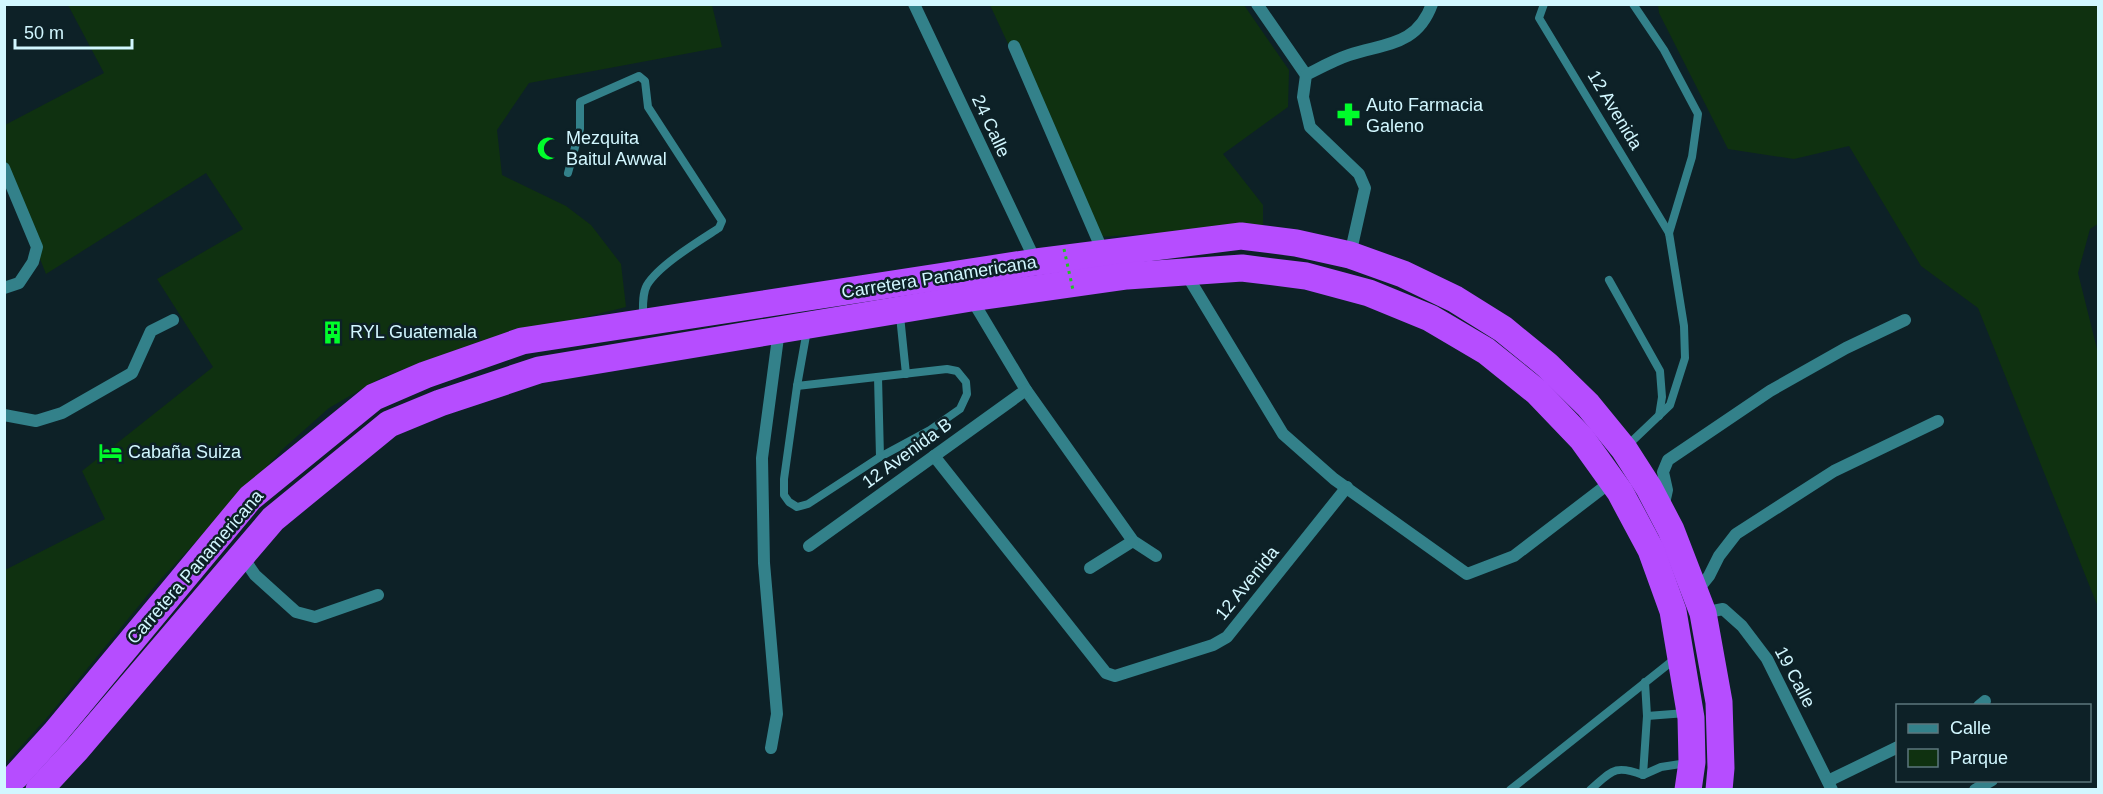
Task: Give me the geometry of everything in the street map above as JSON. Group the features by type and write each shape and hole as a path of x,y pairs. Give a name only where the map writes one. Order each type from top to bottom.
{"highway":[{"name":"Carretera Panamericana","path":"4,785 16,776 55,733 250,498 374,398 425,375 522,341 1103,252 1240,236 1296,243 1350,255 1414,279 1455,299 1503,329 1547,365 1580,397 1623,449 1649,488 1671,530 1699,603 1719,702 1721,768 1719,789"},
{"name":"Carretera Panamericana","path":"39,789 77,749 273,519 389,424 440,403 538,370 971,298 1127,276 1242,268 1306,276 1370,293 1430,318 1486,351 1537,392 1582,439 1620,492 1651,550 1674,611 1690,712 1692,762 1688,789"}],"street":[{"name":"24 Calle","path":"914,4 1036,262"},
{"path":"1257,4 1306,75 1303,98 1310,127 1359,174 1365,188 1350,255"},
{"path":"1306,75 1347,56 1404,40 1420,27 1432,4"},
{"path":"1014,46 1103,252"},
{"path":"4,168 37,247 33,262 19,283 4,288"},
{"path":"1185,272 1283,434 1334,478 1467,574 1514,556 1612,481"},
{"path":"971,298 1026,390 1133,541 1156,556"},
{"path":"5,416 36,421 72,408 132,373 151,331 173,320"},
{"path":"1662,513 1667,490 1663,472 1668,460 1770,391 1846,348 1905,320"},
{"path":"771,748 777,714 764,563 762,458 779,330"},
{"name":"12 Avenida B","path":"809,546 1026,390"},
{"path":"1699,603 1719,556 1736,534 1834,471 1938,421"},
{"name":"12 Avenida","path":"934,456 1106,673 1115,676 1213,645 1227,637 1347,487"},
{"path":"1090,568 1133,541"},
{"path":"242,556 255,575 296,612 315,617 378,595"},
{"name":"19 Calle","path":"1699,603 1723,609 1742,626 1767,659 1830,785"},
{"path":"1830,785 1896,748"}],"lane":[{"name":"12 Avenida","path":"1544,4 1539,18 1669,233 1684,326 1685,358 1670,405 1623,449"},
{"name":"12 Avenida","path":"1633,4 1664,50 1698,114 1692,158 1669,233"},
{"path":"568,173 580,129 580,102 639,76 645,81 648,106 722,221 718,228 656,274 647,285 644,294 643,322"},
{"path":"1609,280 1660,371 1662,397 1659,416"},
{"path":"899,310 906,374"},
{"path":"797,386 947,369 957,371 966,382 967,394 960,409 930,430 880,457 808,504 796,507 784,495 784,479 797,386 808,325"},
{"path":"878,377 880,457"},
{"path":"1510,789 1680,655"},
{"path":"1643,775 1647,716 1646,682"},
{"path":"1647,716 1690,712"},
{"path":"1590,789 1613,770 1627,769 1643,775 1661,767 1692,762"}],"path":[{"path":"1064,249 1073,290"}],"green space":[{"path":"68,5 712,5 722,47 529,83 497,130 502,175 566,206 591,225 621,264 626,307 468,346 381,378 329,408 284,448 160,580 46,719 5,764 5,570 105,519 82,471 213,367 157,279 243,229 206,173 46,274 5,170 5,125 104,73"},
{"path":"990,5 1244,5 1289,70 1288,107 1223,154 1263,205 1263,227 1098,237"},
{"path":"1658,5 2098,5 2098,224 2090,229 2078,273 2098,353 2098,607 1978,308 1921,266 1849,146 1794,159 1728,149 1659,13"}],"place":[{"name":"Auto Farmacia Galeno","path":"1348,115"},
{"name":"Mezquita Baitul Awwal","path":"548,148"},
{"name":"RYL Guatemala","path":"332,332"},
{"name":"Cabaña Suiza","path":"110,452"}]}
